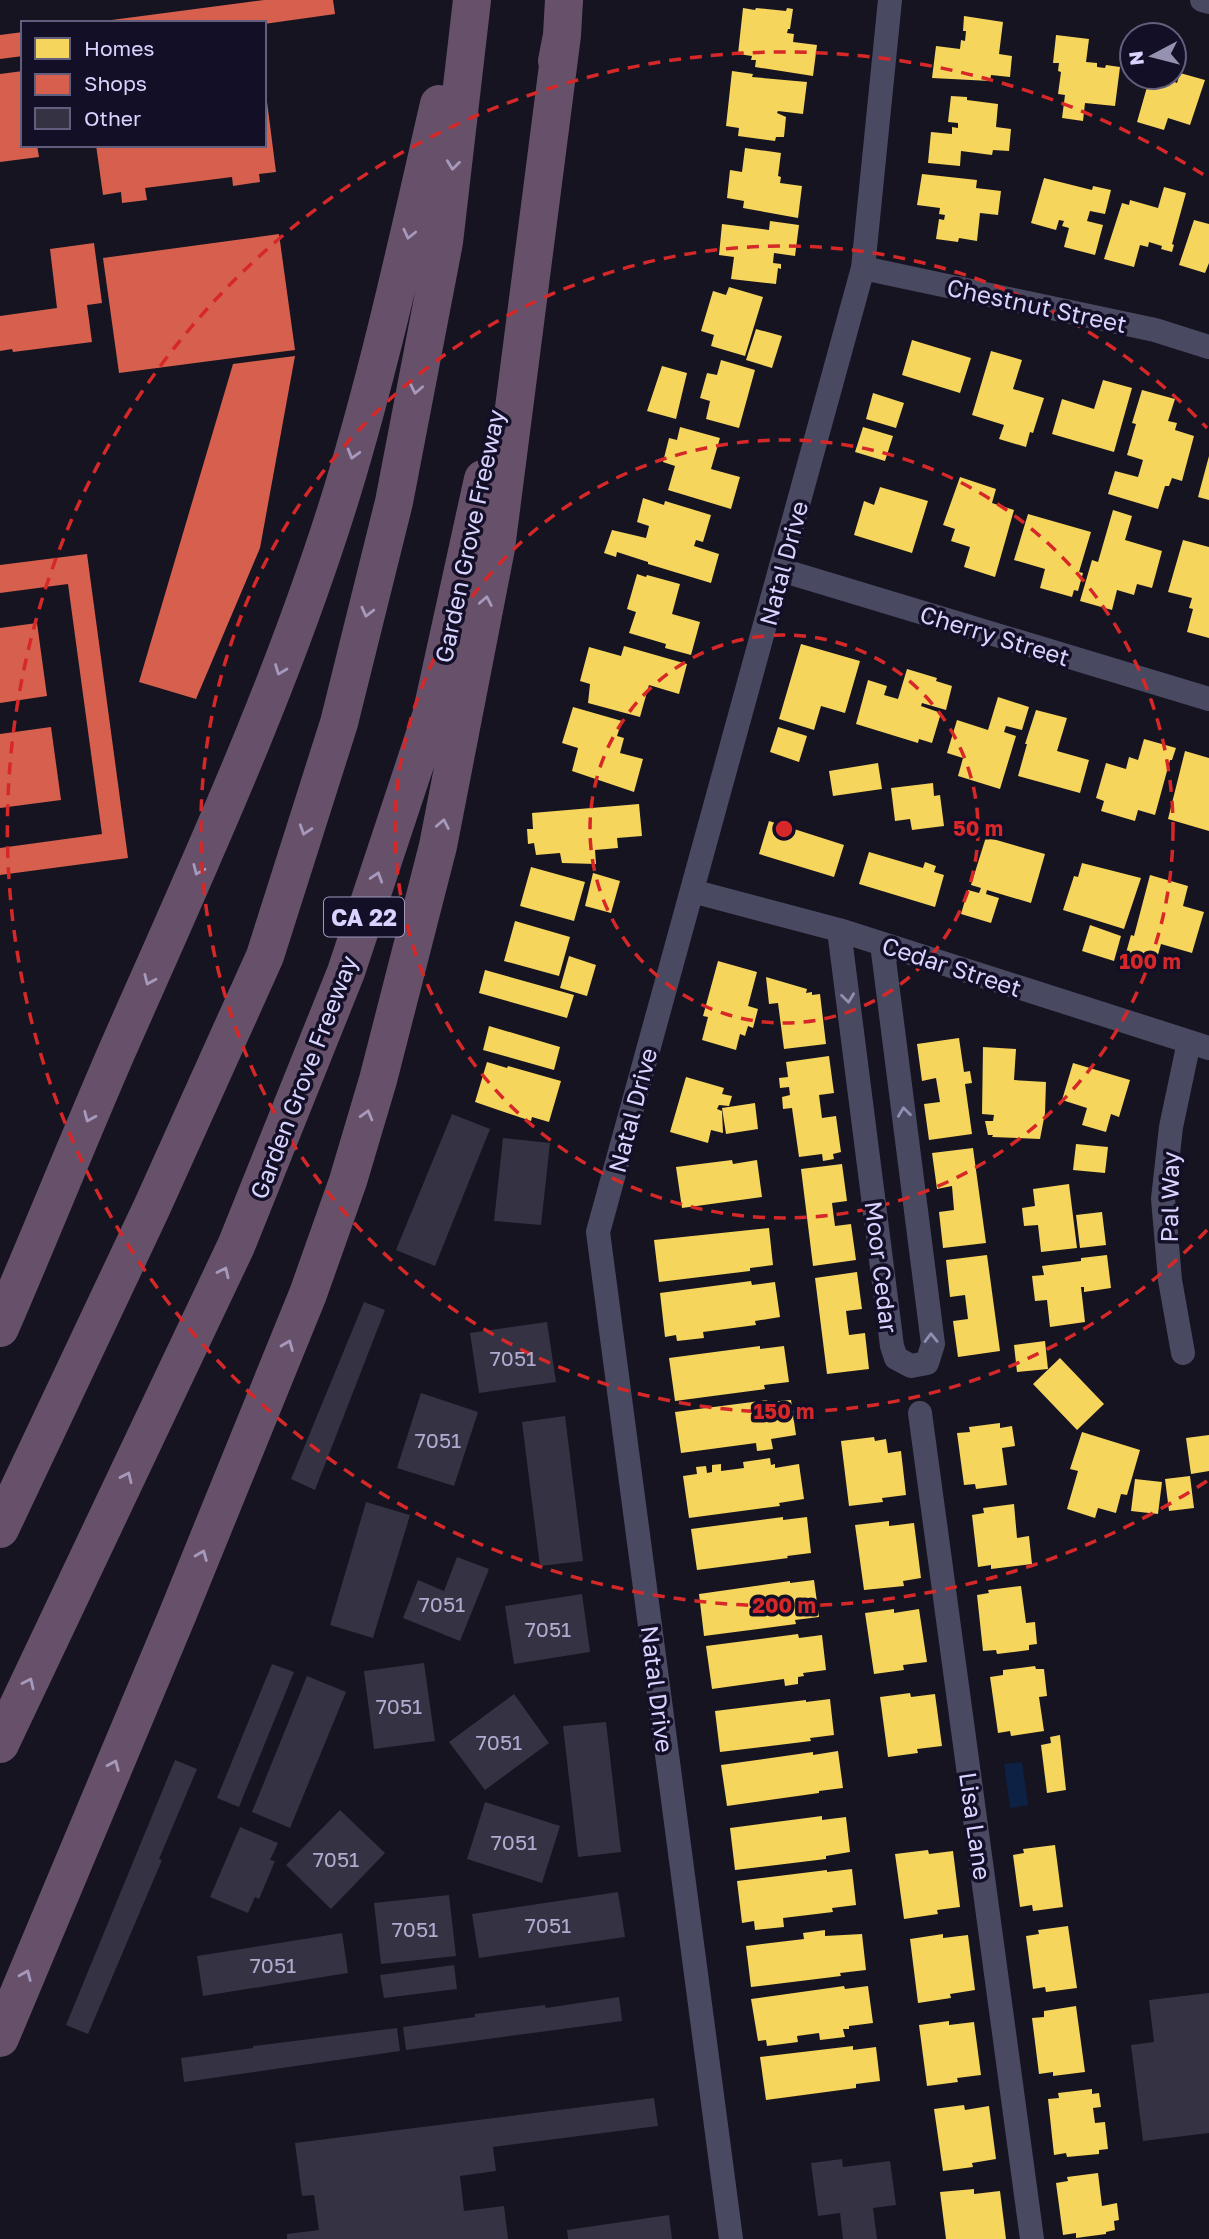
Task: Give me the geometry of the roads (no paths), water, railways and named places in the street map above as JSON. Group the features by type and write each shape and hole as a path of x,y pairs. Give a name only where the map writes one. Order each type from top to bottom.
{"highway":[{"path":"0,1328 116,1054 219,822 286,655 341,494 384,344 463,0"},
{"path":"0,1529 152,1207 265,956 339,723 394,502 444,242 472,0"},
{"path":"0,2038 172,1629 308,1294 348,1181 378,1080 438,846 496,548 563,18"},
{"name":"Garden Grove Freeway","path":"0,1744 236,1246 346,972 431,716 482,480 563,18"}],"street":[{"name":"Natal Drive","path":"731,2239 598,1232 863,268 890,0"},
{"path":"1202,0 1209,2"},
{"name":"Chestnut Street","path":"863,268 1155,330 1209,347"},
{"name":"Cherry Street","path":"781,570 1209,699"},
{"name":"Cedar Street","path":"692,891 839,930 1199,1045"},
{"name":"Moor Cedar","path":"839,930 892,1346 896,1358 911,1366 927,1363 933,1344 882,944"},
{"name":"Pal Way","path":"1183,1353 1170,1280 1163,1199 1171,1127 1199,1045"},
{"name":"Lisa Lane","path":"920,1413 1031,2239"}],"water":[{"path":"1022,1762 1028,1805 1010,1808 1004,1764"}]}
